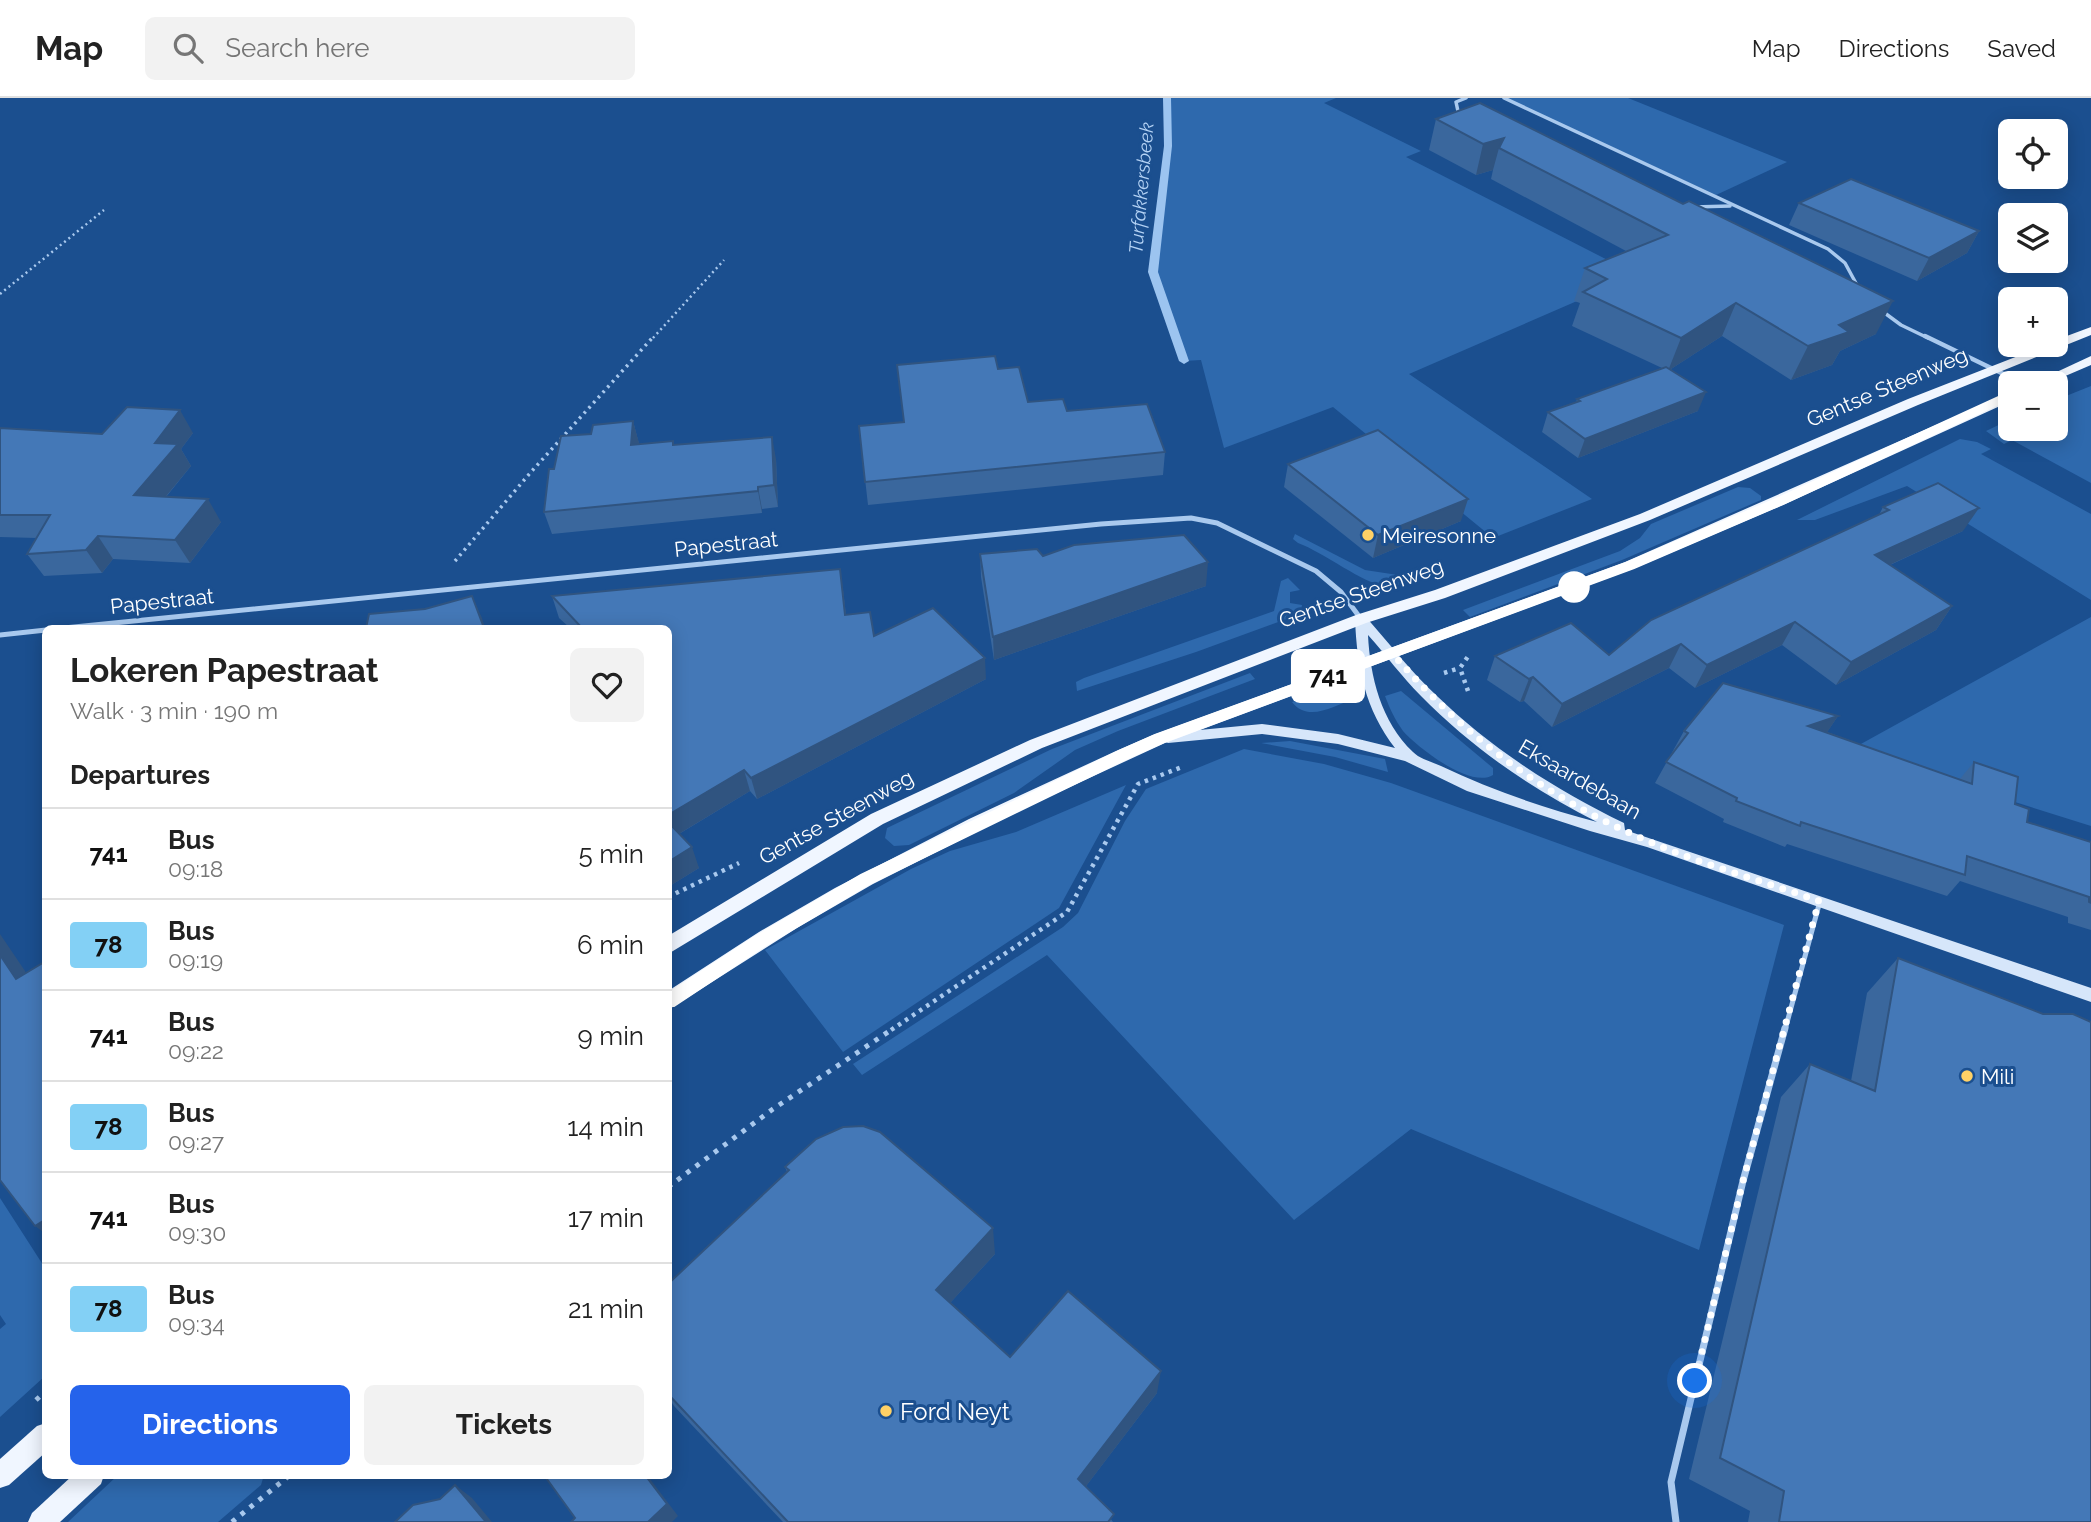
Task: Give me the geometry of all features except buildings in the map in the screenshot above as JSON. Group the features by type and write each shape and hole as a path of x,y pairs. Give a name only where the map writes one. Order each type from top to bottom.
{"main road":[{"name":"Gentse Steenweg","path":"672,944 877,819 1012,756 1361,619 1463,586 1645,517 1913,402 2091,331"},
{"path":"2066,371 2091,360"},
{"path":"672,999 758,942 866,879 1026,799 1159,739 1630,565 1780,501 1998,402"},
{"name":"Eksaardebaan","path":"1361,619 1432,699 1527,776 1605,821 1649,842"},
{"name":"Eksaardebaan","path":"1361,619 1362,663 1371,700 1394,739 1409,757"},
{"name":"Eksaardebaan","path":"1159,739 1232,731 1282,730 1338,739 1409,757 1472,787 1590,826 1649,842 2091,995"},
{"path":"0,1476 42,1439"},
{"path":"41,1522 88,1479"}],"street":[{"name":"Papestraat","path":"94,625 1101,524 1191,519 1217,523 1317,571 1340,592 1361,619"},
{"path":"0,635 42,630"}],"lane":[{"path":"1460,120 1456,102 1466,98"},
{"path":"1504,98 1828,249 1845,263 1865,295"},
{"path":"1684,208 1734,207"},
{"path":"1873,305 1901,325 1996,370"},
{"path":"1676,1522 1671,1482 1743,1181 1819,901"}],"path":[{"path":"0,294 104,210"},
{"path":"429,591 531,472 724,261"},
{"path":"672,1184 773,1109 1067,912 1138,784 1186,766"},
{"path":"232,1522 285,1479"}],"shaded area":[{"path":"1167,98 1336,98 1324,103 1421,151 1406,157 1637,275 1409,374 1592,499 1493,538 1333,407 1224,448 1201,360 1184,361 1153,272 1168,146"},
{"path":"1505,98 1628,98 1787,162 1716,195"},
{"path":"2091,386 2091,483 2014,441 2068,441 2068,395"},
{"path":"1998,425 1998,440 1986,431"},
{"path":"1960,439 1977,442 1991,449 1981,454 2091,514 2091,600 1907,486 1815,520 1797,520"},
{"path":"1738,487 1750,488 1761,496 1761,500 1622,560 1470,617 1463,610 1620,551 1640,538 1651,524"},
{"path":"1295,534 1365,570 1411,577 1431,568 1437,571 1398,585 1376,584 1298,543 1293,539"},
{"path":"1288,578 1300,590 1290,592 1290,603 1302,605 1301,610 1292,617 1077,691 1076,682 1084,678 1274,611 1281,581"},
{"path":"2091,617 2091,826 1850,750"},
{"path":"1250,673 1255,679 1075,750 1014,793 909,845 894,846 885,838 887,828 1052,749"},
{"path":"1342,684 1349,686 1355,698 1313,712 1298,708 1292,702"},
{"path":"1401,691 1493,768 1493,775 1483,778 1459,772 1432,756 1410,738 1398,723 1385,696"},
{"path":"1290,741 1385,759 1388,772 1335,757 1261,743"},
{"path":"1244,749 1324,764 1391,783 1784,925 1699,1250 1411,1129 1294,1220 1047,955 862,1075 853,1064 1063,927 1078,913 1125,821 1146,789"},
{"path":"1126,785 1059,908 843,1052 765,950 911,869 950,851 1016,832"},
{"path":"0,1198 42,1263 42,1379 0,1417 0,1329 6,1324 0,1315"},
{"path":"114,1479 263,1479 261,1485 218,1522 68,1522"}],"waterway":[{"name":"Turfakkersbeek","path":"1167,98 1168,146 1153,272 1184,361"}],"bus line":[{"name":"741","path":"672,998 758,942 866,879 1026,799 1124,754 1630,565 1780,501 1998,402"}],"place":[{"name":"Meiresonne","path":"1368,535"},
{"name":"Mili","path":"1967,1076"},
{"name":"Ford Neyt","path":"886,1411"}],"route":[{"path":"1574,587 1585,583 1392,653 1432,699 1481,742 1527,776 1605,821 1649,842 1819,901 1743,1181 1695,1381"}]}
